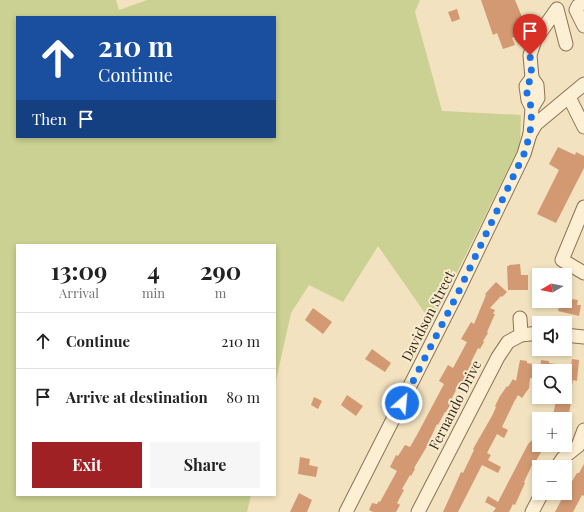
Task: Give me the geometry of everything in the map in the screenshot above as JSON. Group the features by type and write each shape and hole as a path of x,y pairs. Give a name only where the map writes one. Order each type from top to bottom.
{"street":[{"path":"584,2 578,6 576,10 584,26"},
{"path":"530,134 532,108 538,98 536,85 532,78 530,55 535,40 557,9 566,44"},
{"path":"530,134 536,124 584,84"},
{"path":"569,97 584,127"},
{"name":"Davidson Street","path":"346,512 458,293 524,154 530,134"},
{"path":"584,207 562,260 584,273"},
{"path":"520,318 521,335"},
{"name":"Fernando Drive","path":"418,512 498,357 508,342 521,335 532,334"},
{"path":"572,336 584,337"},
{"path":"562,460 578,446 584,430"},
{"path":"532,512 538,500"}],"green space":[{"path":"0,0 116,0 119,10 147,0 420,0 415,12 442,111 521,115 520,145 432,323 378,246 343,302 309,285 291,313 276,380 276,244 16,244 16,496 251,496 247,512 0,512"}],"building":[{"path":"481,0 515,0 527,29 515,33 516,36 512,38 515,45 503,49 497,33 493,35"},
{"path":"457,9 460,19 452,22 448,12"},
{"path":"558,147 575,155 576,152 584,156 584,168 556,223 537,214 559,170 549,164"},
{"path":"520,264 521,275 528,275 528,290 508,290 507,266"},
{"path":"496,282 507,292 490,308 495,310 493,314 495,314 487,332 488,333 483,341 484,342 480,349 478,348 462,383 460,382 449,404 450,405 438,425 437,424 426,448 414,468 415,469 402,489 404,490 397,503 400,505 396,512 373,512 369,510 372,503 377,504 379,501 380,502 397,471 390,467 396,455 398,456 405,445 410,447 444,384 439,381 448,365 453,368 467,342 461,339 471,322 474,324 486,295 485,294"},
{"path":"572,299 578,300 577,305 581,305 579,316 558,311 559,308 572,308"},
{"path":"313,308 332,322 323,334 305,320"},
{"path":"372,349 391,363 385,372 365,359"},
{"path":"572,359 579,360 577,381 573,380 572,386 572,364"},
{"path":"520,360 533,364 532,378 530,378 529,388 522,398 518,395 502,427 508,430 504,438 497,434 487,453 491,455 488,460 501,467 498,473 482,465 458,512 443,512 461,472 463,473 474,450 473,449 492,416 500,396 513,379 516,381"},
{"path":"541,360 549,361 549,363 556,364 541,364"},
{"path":"347,395 363,406 356,416 341,405"},
{"path":"314,397 322,401 318,409 311,405"},
{"path":"555,404 571,404 569,412 554,412"},
{"path":"532,440 532,452 541,452 537,460 532,460 532,465 515,505 513,504 509,512 493,512 496,508 485,502 488,496 498,502 528,444"},
{"path":"300,457 310,459 309,465 318,467 316,477 298,474"},
{"path":"584,464 584,496 582,495 573,512 555,512 561,500 572,500 572,482"},
{"path":"299,493 312,500 307,512 290,512"}],"route":[{"path":"402,403 458,293 524,154 530,134 532,108 528,100 526,86 532,78 530,55"}]}
